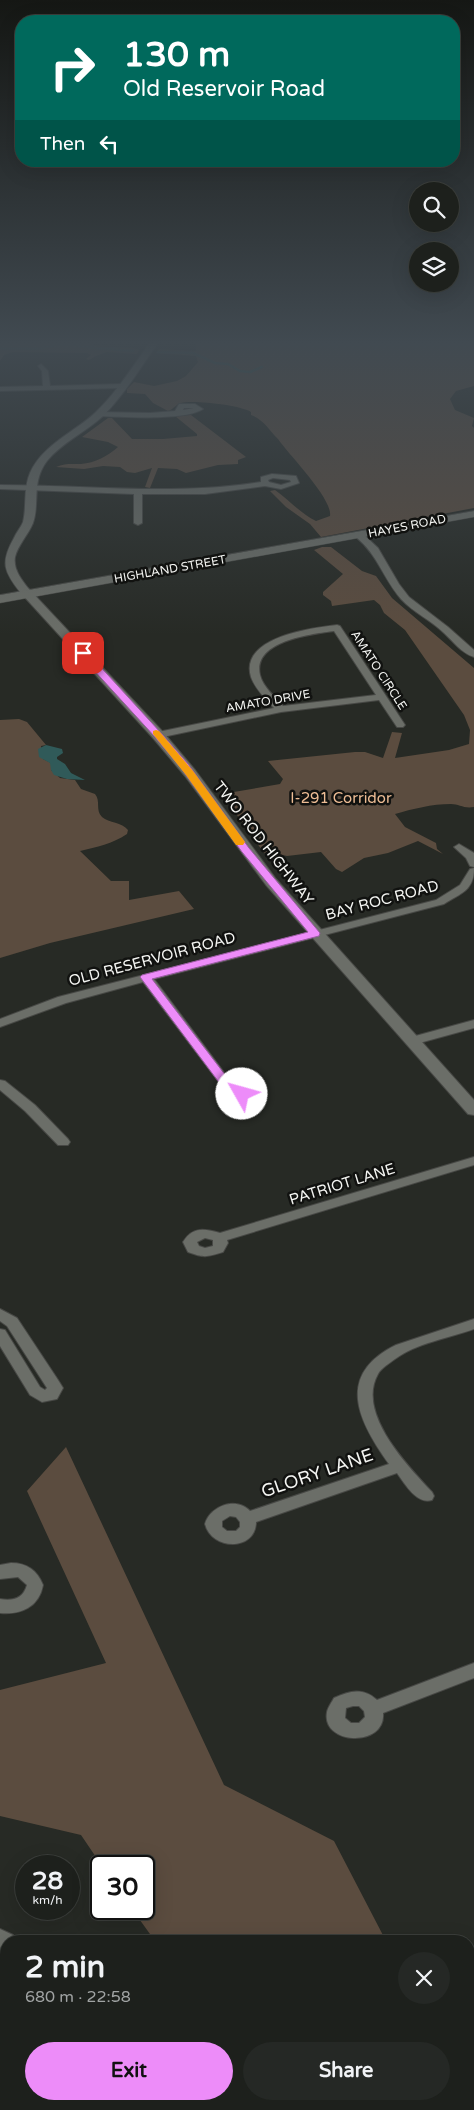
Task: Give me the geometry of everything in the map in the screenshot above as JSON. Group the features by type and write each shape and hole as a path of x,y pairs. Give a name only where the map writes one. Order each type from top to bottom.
{"main road":[{"name":"HAYES ROAD","path":"340,539 474,514"},
{"name":"HIGHLAND STREET","path":"0,599 340,539"}],"street":[{"path":"31,487 35,473 43,459 69,438"},
{"path":"0,487 206,491 266,484"},
{"name":"TWO ROD HIGHWAY","path":"31,487 28,522 14,547 10,567 15,578 158,735 190,773 256,863 315,933 474,1110"},
{"path":"138,491 138,523"},
{"path":"358,536 370,543 380,555 400,593 418,611 445,629 456,641 474,654"},
{"name":"AMATO CIRCLE","path":"281,709 260,685 254,673 254,662 262,650 276,642 299,634 337,628 400,725"},
{"name":"AMATO DRIVE","path":"158,735 281,709 383,697"},
{"path":"459,848 471,856 474,864"},
{"name":"BAY ROC ROAD","path":"315,933 440,902 464,887 474,871"},
{"name":"OLD RESERVOIR ROAD","path":"0,1023 62,1000 315,933"},
{"path":"146,977 222,1078 242,1094"},
{"path":"412,1041 474,1024"},
{"path":"0,1084 30,1108 63,1142"},
{"name":"PATRIOT LANE","path":"219,1238 474,1161"},
{"path":"0,1314 12,1322 53,1384 55,1388 52,1395 42,1396 35,1391 0,1334"},
{"path":"426,1496 400,1466 373,1426 367,1414 363,1393 366,1381 372,1371 390,1355 474,1324"},
{"name":"GLORY LANE","path":"247,1518 400,1466"},
{"path":"0,1572 20,1570 30,1576 35,1585 32,1596 23,1604 8,1607 0,1606"},
{"path":"373,1709 474,1670"}],"green space":[{"path":"90,438 222,438 246,457 238,460 238,464 218,465 186,473 177,469 158,468 150,488 145,487 152,468 135,473 127,472 120,467 103,466 84,469 56,467 65,464 81,464 96,461 118,447 108,442"},
{"path":"474,438 474,508 321,537 310,524 286,507 270,491 275,490 316,521 330,516 329,508 318,488 278,439"},
{"name":"I-291 Corridor","path":"322,547 331,547 362,571 376,576 392,598 474,668 474,807 451,804 437,805 395,814 405,827 436,843 437,849 443,854 418,841 388,853 364,858 342,872 336,869 321,852 287,856 269,852 264,853 222,794 280,784 283,779 268,761 355,752 365,752 383,758 392,732 402,733 395,758 449,750 469,744 470,730 464,715 405,630 384,613 380,605 374,600 332,606 331,601 323,595 323,592 343,574 314,550"},
{"path":"19,719 27,722 46,745 41,746 43,759 51,763 51,770 60,778 75,780 81,789 95,794 102,817 122,825 128,830 127,834 116,840 80,851 111,881 129,881 129,900 179,891 194,909 50,943 0,958 0,720"},
{"path":"66,1447 224,1785 334,1841 383,1935 151,1935 140,1920 155,1920 155,1855 95,1855 81,1835 0,1816 0,1690 106,1663 27,1491"}],"water":[{"path":"46,745 62,749 63,753 57,759 65,764 71,773 85,780 67,779 54,775 50,763 39,757 38,749"}],"slow traffic":[{"path":"156,733 190,773 240,842"}],"route":[{"path":"83,653 190,773 245,850 315,933 146,977 222,1078 227,1084 242,1094"}]}
